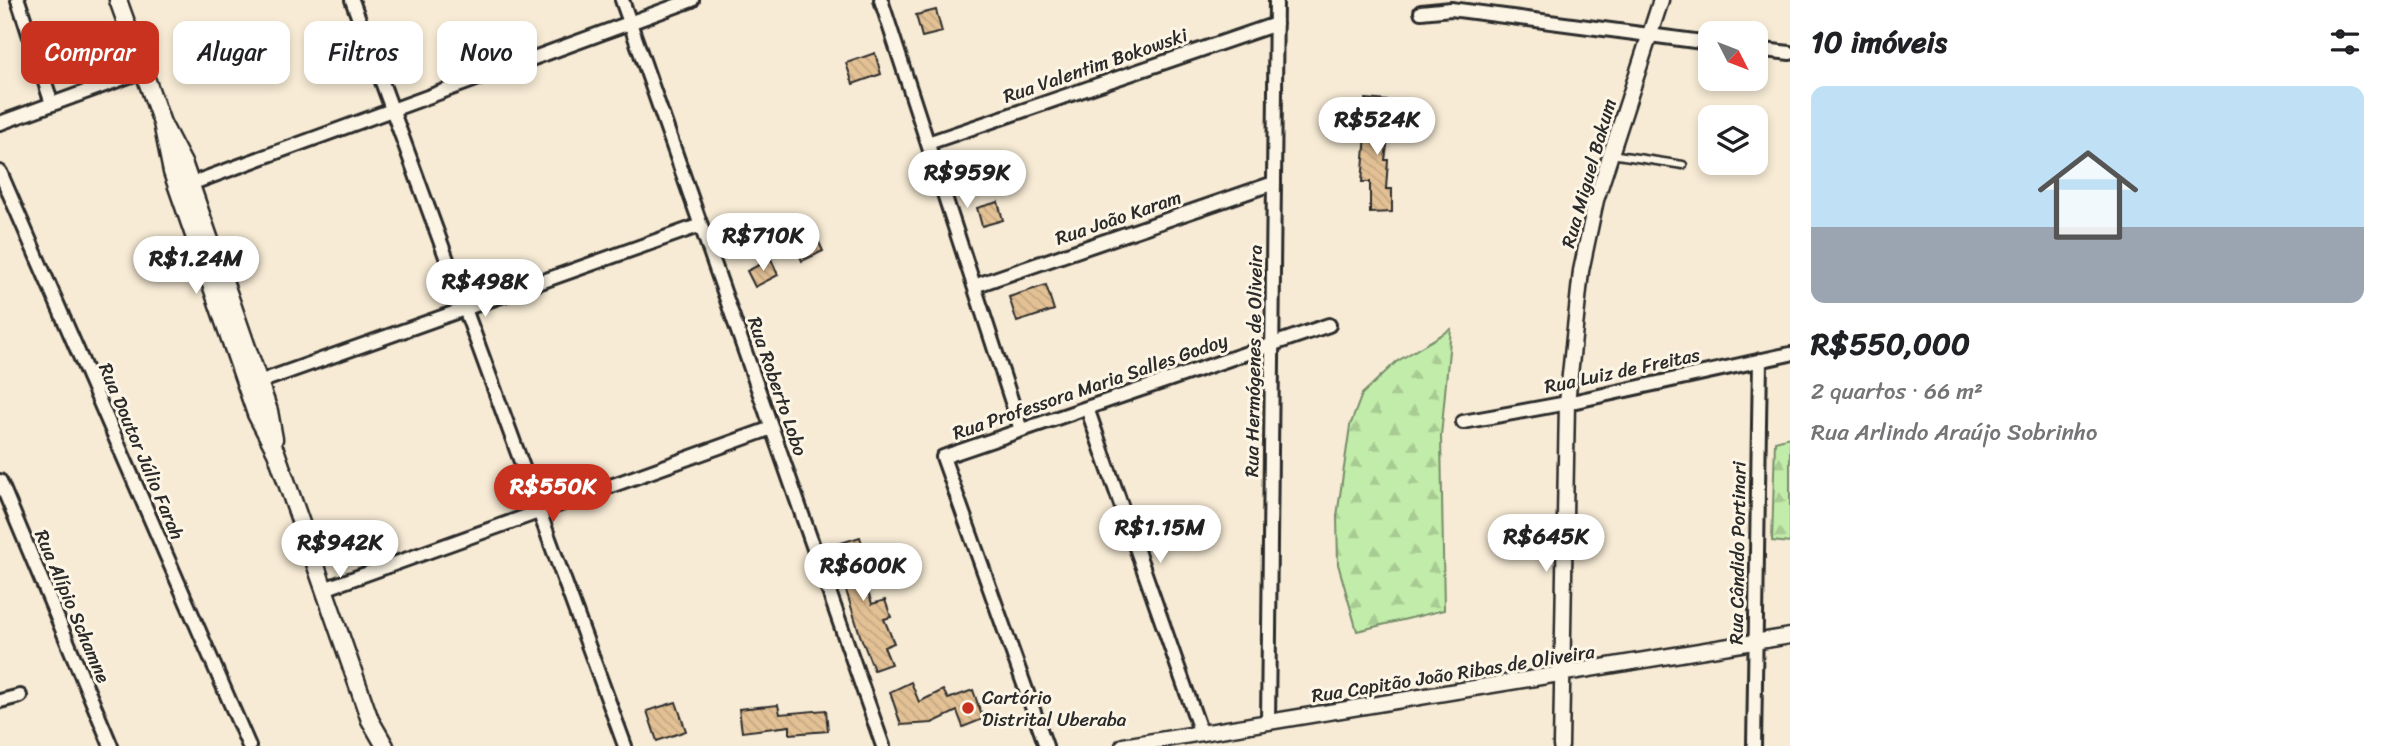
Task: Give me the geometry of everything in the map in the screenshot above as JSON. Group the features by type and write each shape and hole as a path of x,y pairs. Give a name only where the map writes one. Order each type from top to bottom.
{"main road":[{"path":"118,0 125,21"},
{"path":"148,84 162,123 182,161 269,411 276,452"},
{"path":"162,123 172,172 248,393 258,419 276,452 370,720 385,746"},
{"path":"370,720 371,746"}],"street":[{"path":"18,0 52,104"},
{"path":"352,0 625,746"},
{"name":"Rua Roberto Lobo","path":"622,0 883,746"},
{"path":"190,184 692,0"},
{"path":"882,0 1021,430"},
{"name":"Rua Hermógenes de Oliveira","path":"1269,722 1276,0"},
{"name":"Rua Miguel Bakum","path":"1561,746 1567,403 1585,251 1597,200 1661,0"},
{"path":"1421,12 1451,9 1698,42"},
{"name":"Rua Valentim Bokowski","path":"928,143 1276,24"},
{"path":"1768,50 1790,53"},
{"path":"0,123 107,84"},
{"name":"Rua Doutor Júlio Farah","path":"0,172 248,746"},
{"name":"Rua João Karam","path":"974,286 1274,183"},
{"path":"259,382 701,225"},
{"name":"Rua Professora Maria Salles Godoy","path":"1046,746 943,457 1329,325"},
{"name":"Rua Luiz de Freitas","path":"1463,422 1567,403 1790,354"},
{"name":"Rua Cândido Portinari","path":"1754,746 1759,360"},
{"path":"1087,408 1201,733"},
{"path":"324,589 772,428"},
{"name":"Rua Alípio Schamne","path":"0,481 111,746"},
{"name":"Rua Capitão João Ribas de Oliveira","path":"1123,746 1790,636"},
{"path":"0,701 20,696"}],"lane":[{"path":"1611,154 1683,165"}],"green space":[{"path":"1451,329 1441,436 1444,610 1357,631 1338,564 1337,516 1350,426 1362,394 1396,362"},
{"path":"1790,437 1790,543 1772,541 1775,441"}],"building":[{"path":"936,10 942,32 922,37 916,15"},
{"path":"875,53 881,74 853,84 846,63"},
{"path":"1366,99 1387,101 1384,130 1389,131 1385,160 1388,160 1386,189 1392,189 1392,212 1370,213 1370,182 1362,182 1367,123 1364,123"},
{"path":"998,202 1003,220 982,226 977,208"},
{"path":"816,236 823,251 802,261 796,246"},
{"path":"771,259 778,275 755,287 747,271"},
{"path":"1046,285 1054,310 1017,322 1009,297"},
{"path":"860,537 865,553 856,556 872,604 885,600 891,617 884,619 894,643 884,647 891,664 874,670 828,547"},
{"path":"911,682 919,702 943,690 948,699 973,690 983,719 963,727 957,711 932,723 901,725 890,692"},
{"path":"676,702 686,731 657,741 647,711"},
{"path":"778,705 780,714 826,710 828,731 790,734 790,726 742,732 739,709"}],"place":[{"name":"Cartório Distrital Uberaba","path":"968,708"}]}
